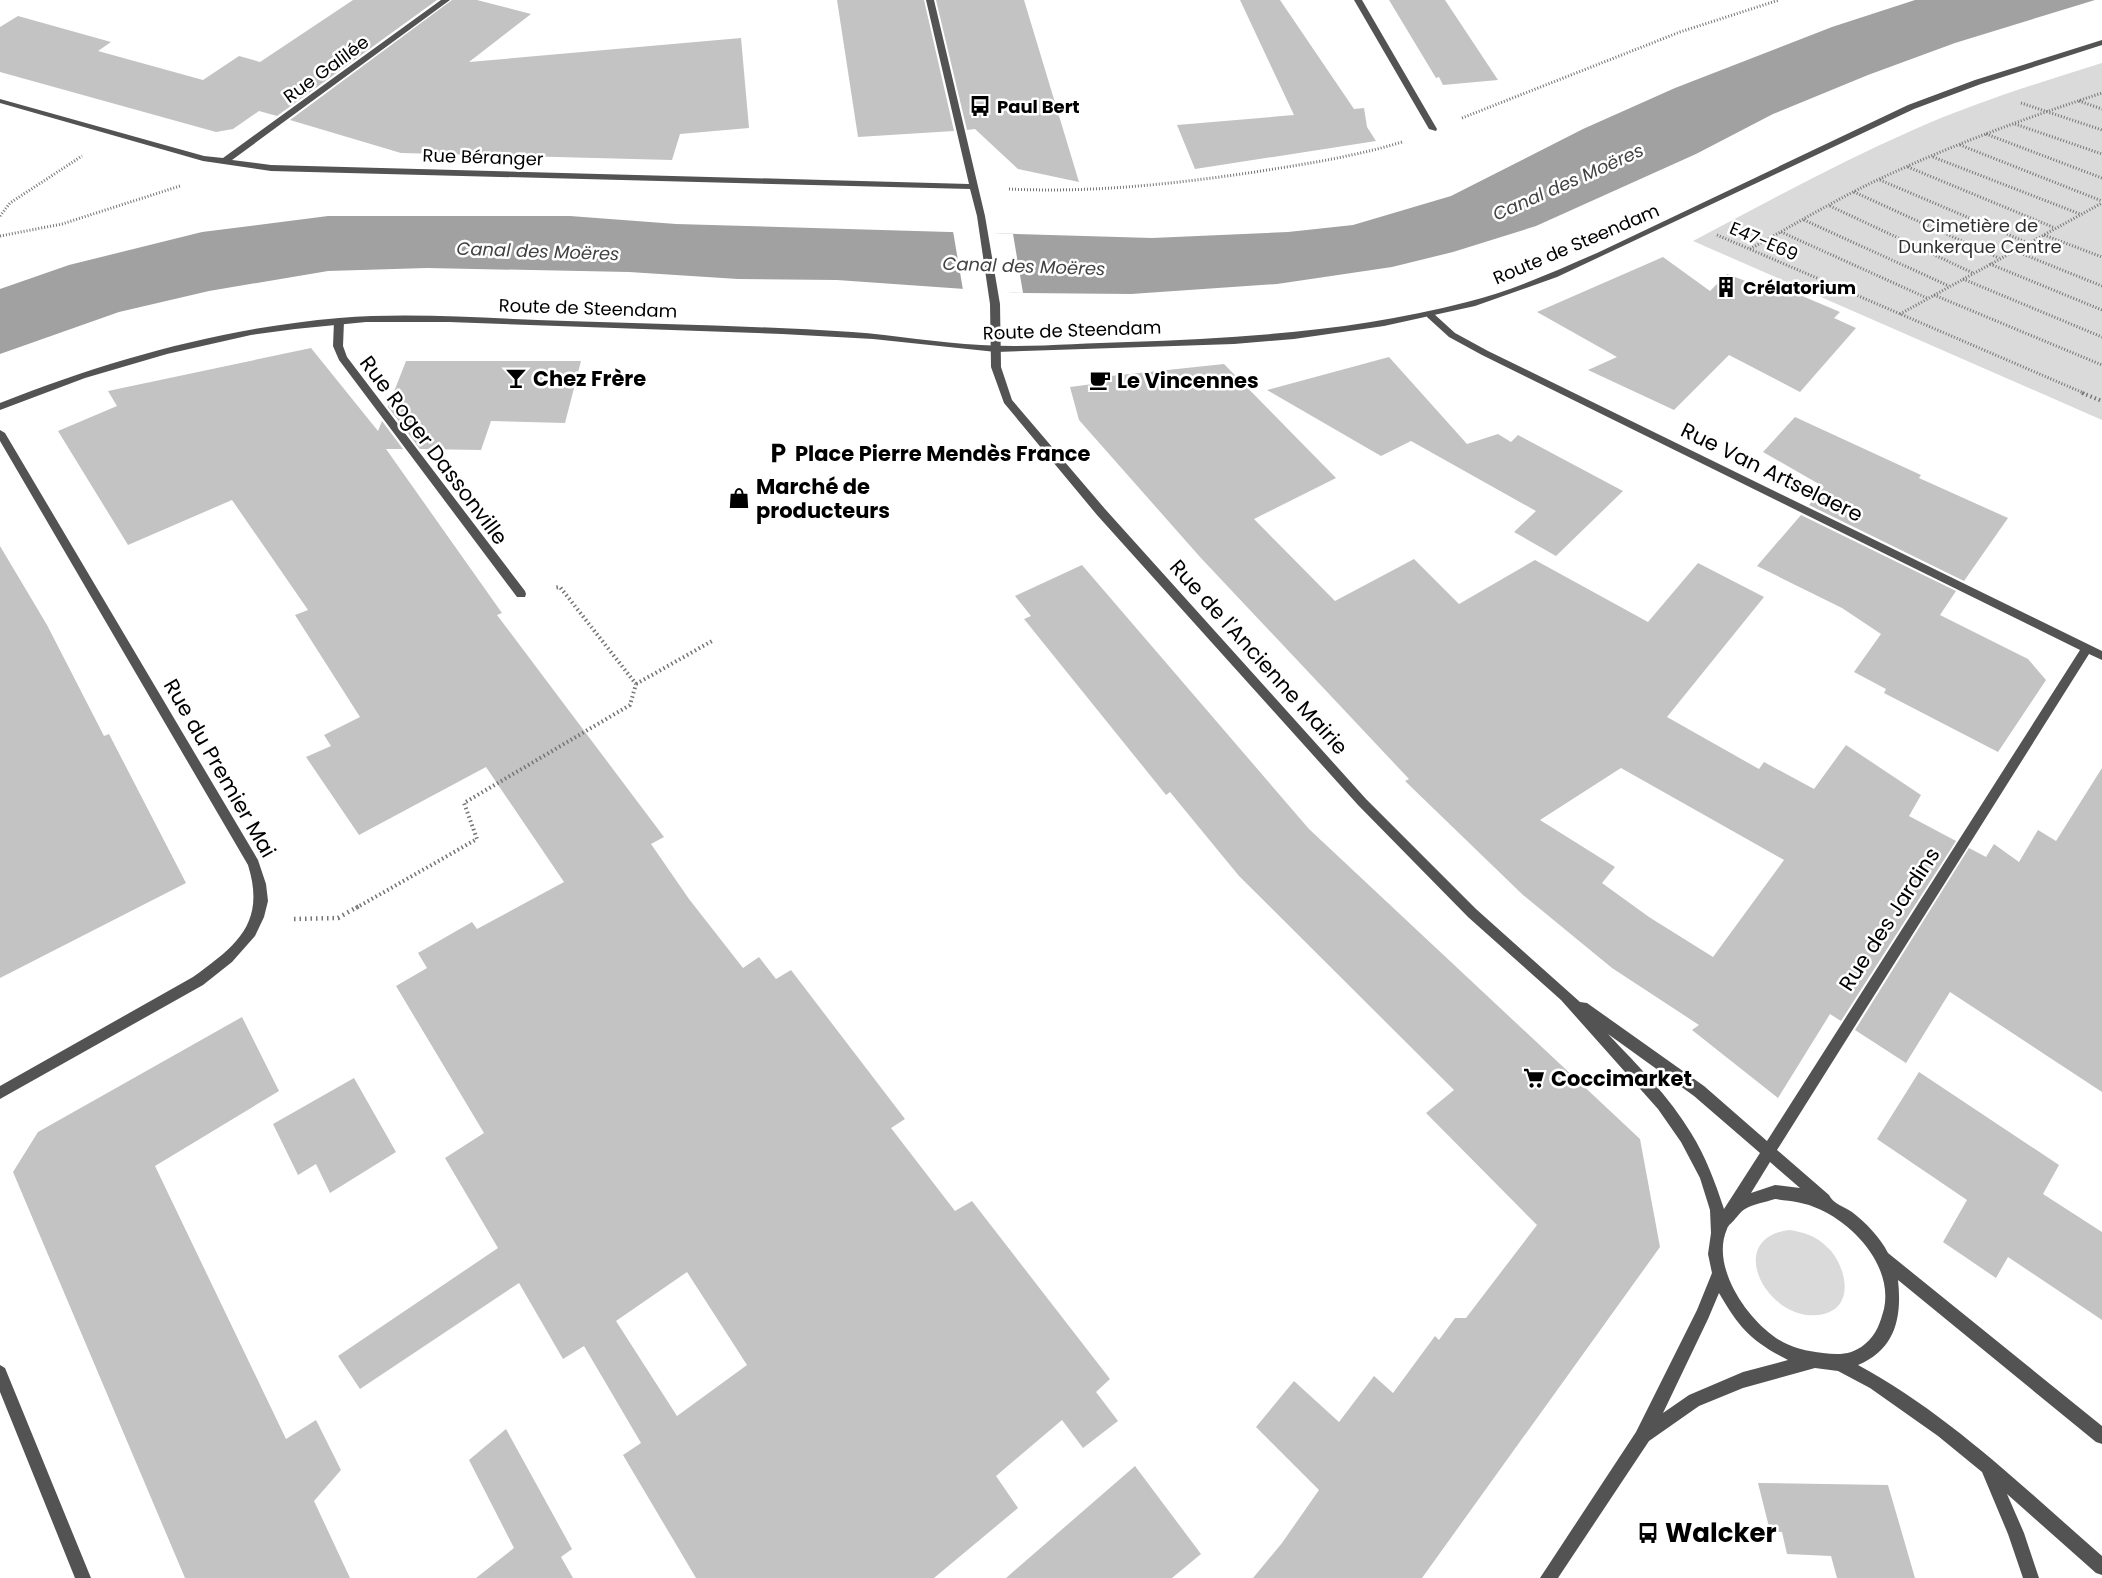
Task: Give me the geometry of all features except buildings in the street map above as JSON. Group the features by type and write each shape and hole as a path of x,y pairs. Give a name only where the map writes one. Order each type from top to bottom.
{"street":[{"name":"Rue Galilée","path":"223,162 446,0"},
{"name":"Rue de l'Ancienne Mairie","path":"930,0 981,216 995,304 997,377 1011,408 1101,512 1370,810 1472,913 1566,996 1679,1075 1834,1208"},
{"path":"1358,0 1433,129"},
{"name":"Route de Steendam","path":"0,407 87,373 156,354 271,329 339,321 450,320 833,334 963,349 996,350 1266,338 1355,328 1430,315 1499,296 1554,275 1889,117 1978,82 2102,42"},
{"name":"Rue Béranger","path":"0,101 223,162 271,168 974,187"},
{"name":"Rue Van Artselaere","path":"1430,315 1452,335 1485,353 2102,656"},
{"name":"Rue Roger Dassonville","path":"339,321 338,346 342,358 521,594"},
{"name":"Rue du Premier Mai","path":"0,433 254,864 263,891 263,904 258,920 235,950 198,981 0,1093"},
{"name":"Rue des Jardins","path":"1729,1214 2086,648"},
{"name":"Rue de l'Ancienne Mairie","path":"1566,996 1663,1104 1686,1137 1712,1195 1717,1210 1718,1231"},
{"path":"1775,1192 1811,1197 1834,1208 1866,1234 1881,1256 1893,1292 1892,1315 1885,1335 1878,1344 1861,1356 1839,1363 1814,1362 1789,1355 1754,1332 1735,1311 1718,1276 1715,1253 1718,1231 1729,1214 1744,1201 1775,1192"},
{"path":"1881,1256 2102,1437"},
{"path":"1548,1578 1642,1438 1708,1303 1718,1276"},
{"path":"1642,1438 1694,1400 1743,1380 1814,1362"},
{"path":"1839,1363 1908,1402 2102,1567"},
{"path":"0,1373 83,1578"},
{"path":"1988,1468 2016,1533 2031,1578"}],"path":[{"path":"1978,82 2010,99 2102,130"},
{"path":"1750,249 1880,179 2013,123 2102,93"},
{"path":"2078,101 2102,109"},
{"path":"2013,123 2102,154"},
{"path":"0,216 10,203 115,134"},
{"path":"1986,134 2102,178"},
{"path":"1959,145 2102,202"},
{"path":"1933,156 2080,215"},
{"path":"0,236 62,224 134,202 182,185 223,162"},
{"path":"1908,167 2056,228"},
{"path":"1880,179 2029,243"},
{"path":"974,187 1068,192"},
{"path":"1854,192 2000,258"},
{"path":"1900,314 2102,202"},
{"path":"1829,206 1973,273"},
{"path":"1804,219 1950,286"},
{"path":"1781,232 1928,299"},
{"name":"E47-E69","path":"1716,235 2102,401"},
{"path":"2044,235 2102,257"},
{"path":"2015,251 2102,286"},
{"path":"1990,264 2102,310"},
{"path":"1963,279 2102,337"},
{"path":"1935,295 2102,365"},
{"path":"521,594 560,587 636,684"},
{"path":"258,920 338,918 477,839 464,803 630,705 636,684 712,641"}],"green space":[{"name":"Cimetière de Dunkerque Centre","path":"2102,63 2102,420 1693,241 1829,170 1913,130 1983,102"},
{"path":"1789,1230 1814,1237 1833,1253 1838,1262 1842,1272 1844,1293 1841,1302 1824,1314 1804,1314 1786,1308 1771,1296 1761,1280 1756,1264 1758,1249 1769,1237"}],"water":[{"name":"Canal des Moëres","path":"1915,0 2095,0 1955,43 1868,75 1773,114 1696,154 1536,226 1453,252 1392,267 1277,284 1131,294 1023,293 837,280 738,279 629,272 427,268 328,271 209,291 119,312 0,354 0,289 69,265 202,232 328,216 570,216 676,224 1152,238 1288,232 1353,225 1451,196 1583,129 1675,88 1832,27"}],"pier":[{"path":"953,231 1013,234 1023,293 963,290"}],"place":[{"name":"Paul Bert","path":"980,106"},
{"name":"Crélatorium","path":"1726,287"},
{"name":"Chez Frère","path":"516,378"},
{"name":"Le Vincennes","path":"1100,380"},
{"name":"Place Pierre Mendès France","path":"778,453"},
{"name":"Marché de producteurs","path":"739,498"},
{"name":"Coccimarket","path":"1534,1078"},
{"name":"Walcker","path":"1648,1533"}]}
